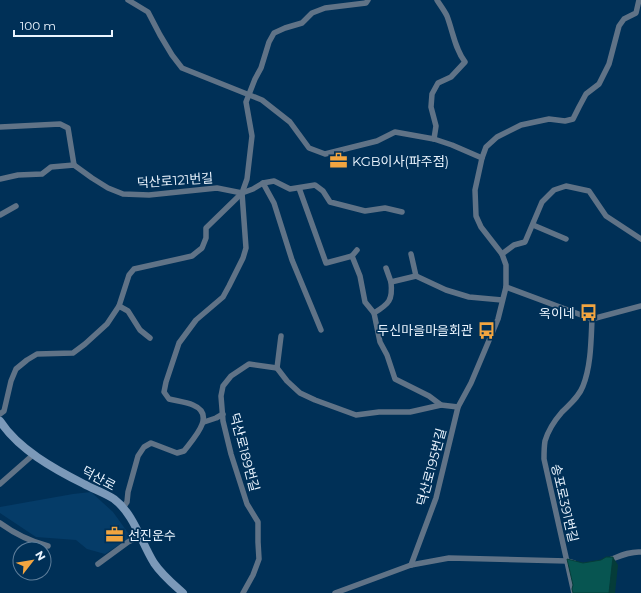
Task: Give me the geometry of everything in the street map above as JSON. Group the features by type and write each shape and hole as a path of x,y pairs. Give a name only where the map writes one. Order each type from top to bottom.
{"street":[{"path":"128,0 148,12 172,56 182,68 262,100 290,122 309,148 325,154 377,141 394,132 434,139 452,144 482,158"},
{"path":"123,508 127,502 128,492 138,456 144,447 151,443 177,453 184,451 200,430 204,422 201,410 194,405 169,399 164,392 179,343 196,320 223,297 243,258 246,248 242,193 247,179 252,136 246,102 248,94 261,68 269,42 274,33 302,23 312,13 326,8 366,3 368,0"},
{"path":"434,139 436,126 431,107 432,94 438,83 451,77 466,62 460,56 446,14 437,0"},
{"name":"덕산로195번길","path":"412,565 436,498 458,407 471,383 498,319 506,287 506,265 502,254 481,228 476,216 475,190 486,147 497,137 521,125 549,119 566,121 573,119 586,94 599,84 609,64 619,26 624,19 636,13 639,0"},
{"path":"0,127 60,124 68,128 74,165 51,167 42,174 18,175 0,179"},
{"name":"덕산로121번길","path":"74,165 108,188 123,194 149,195 217,188 242,193"},
{"path":"0,414 4,411 11,382 16,369 26,360 37,354 73,353 107,324 119,306 129,275 134,269 192,256 202,248 206,238 206,228 242,193 263,183 274,181 290,189 315,185 323,192 330,202 365,211 385,208 402,212"},
{"path":"263,183 274,203 292,260 321,330"},
{"path":"502,254 514,245 525,242 542,202 554,190 566,186 589,191 606,216 641,239"},
{"path":"299,188 326,263 352,256 357,250"},
{"path":"0,215 16,206"},
{"path":"533,224 566,239"},
{"path":"411,254 416,276"},
{"path":"352,256 360,276 365,302 374,313 380,342 387,355 395,379 429,396 441,405"},
{"path":"374,313 390,301 392,291 391,282 386,268"},
{"path":"391,282 416,276 446,290 469,297 502,300"},
{"path":"506,287 592,319 641,306"},
{"path":"119,306 128,311 140,330 150,338"},
{"name":"송포로391번길","path":"574,593 544,460 545,442 550,428 561,413 575,401 583,387 588,367 592,319"},
{"path":"281,336 277,368 287,381 300,393 322,403 356,415 379,412 410,412 441,405 458,407"},
{"name":"덕산로189번길","path":"243,593 253,576 259,559 258,522 247,504 231,454 223,421 223,386 231,376 249,364 277,368"},
{"path":"204,422 223,414"},
{"name":"덕산로","path":"0,420 5,429 27,449 46,463 113,498 131,519 161,572 184,593"},
{"path":"0,484 34,454"},
{"path":"0,523 11,531 30,541"},
{"path":"98,564 128,542 140,536"},
{"path":"599,564 634,551 641,552"},
{"name":"송포로391번길","path":"412,565 449,558 567,561 581,564"},
{"path":"339,592 412,565"}],"shaded area":[{"path":"91,492 113,512 131,537 105,554 87,549 76,540 36,537 0,513 0,507"}],"building":[{"path":"606,557 613,557 609,593 573,593 573,585 567,559 583,563 601,560"}],"place":[{"name":"KGB이사(파주점)","path":"339,161"},
{"name":"옥이네","path":"588,313"},
{"name":"두신마을마을회관","path":"486,330"},
{"name":"선진운수","path":"115,535"}]}
